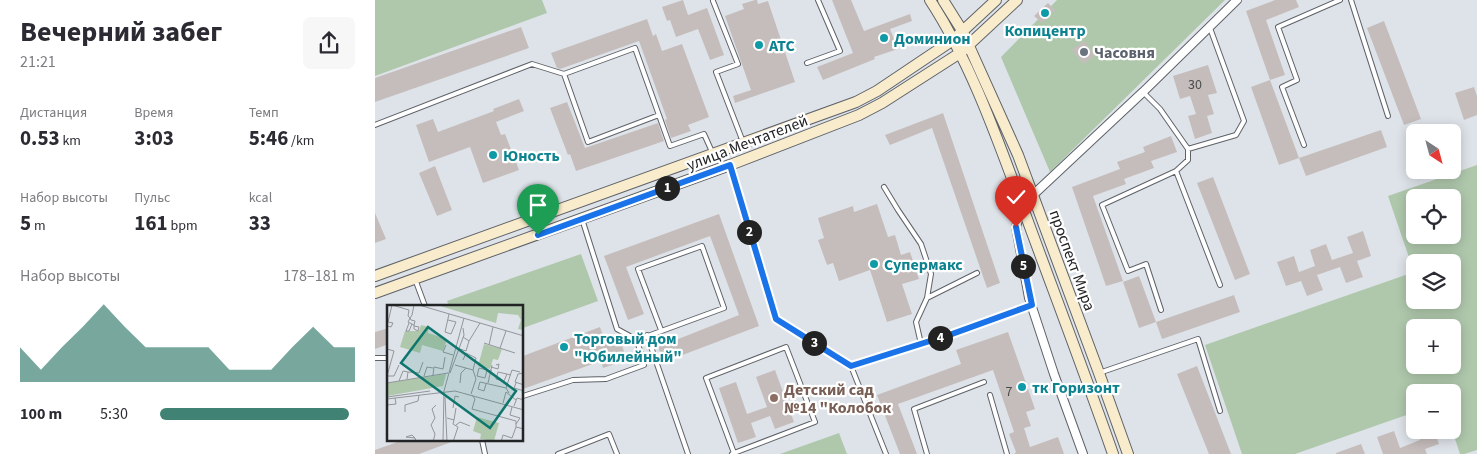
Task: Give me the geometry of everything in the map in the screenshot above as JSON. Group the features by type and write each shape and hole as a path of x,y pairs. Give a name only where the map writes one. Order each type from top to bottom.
{"street":[{"name":"проспект Мира","path":"930,0 960,53 996,136 1113,454"},
{"name":"проспект Мира","path":"943,0 963,32 1014,145 1128,454"},
{"name":"улица Мечтателей","path":"375,276 856,102 877,91 953,40 996,0"},
{"name":"улица Мечтателей","path":"375,293 730,165 859,115 882,103 960,53 1017,0"},
{"path":"1033,195 1143,92 1237,0"},
{"path":"1022,206 1016,227 1032,305 1054,374 1083,454"}],"lane":[{"path":"807,63 840,51 818,0"},
{"path":"1304,145 1283,87 1297,80 1278,27 1340,0"},
{"path":"1351,0 1388,116"},
{"path":"713,1 738,64 716,72 743,142"},
{"path":"1188,149 1236,135 1244,122 1210,27"},
{"path":"375,125 533,64 563,74 635,48 669,146 704,134 713,154"},
{"path":"563,74 588,142 659,115"},
{"path":"1143,92 1160,109 1188,149 1188,160 1176,171 1102,206 1128,271 1145,264 1161,310"},
{"path":"730,165 776,319 851,366 886,454"},
{"path":"1176,171 1220,285"},
{"path":"884,187 921,244 931,274 927,298 916,322 921,344"},
{"path":"524,396 573,380 606,378 643,365 637,340 617,328 582,219"},
{"path":"637,340 724,308 702,246 638,269 661,330"},
{"path":"927,298 977,273"},
{"path":"415,279 425,305"},
{"path":"851,366 921,344 1032,305"},
{"path":"647,336 688,454"},
{"path":"1099,373 1198,339 1220,411"},
{"path":"786,347 815,422 733,454 706,378 786,347"},
{"path":"927,454 914,409 984,382"},
{"path":"989,394 1007,454"},
{"path":"558,454 609,434 617,454"}],"green space":[{"path":"375,0 542,0 547,13 375,76"},
{"path":"1057,0 1225,0 1050,172 1001,57"},
{"path":"1477,165 1477,450 1460,454 1455,439 1461,439 1461,384 1406,384 1406,415 1295,454 1242,454 1205,345 1406,275 1406,309 1461,309 1461,254 1408,254 1388,196 1406,190 1406,244 1461,244 1461,189 1408,189 1437,179 1461,179 1461,171"},
{"path":"581,254 598,301 524,328 524,305 449,305 447,301"},
{"path":"839,433 847,454 780,454"}],"building":[{"path":"683,0 688,15 707,8 724,55 710,60 698,29 676,37 670,20 667,21 662,7"},
{"name":"АТС","path":"757,0 758,4 768,1 795,82 735,103 733,96 751,90 725,16 744,9 742,4"},
{"path":"832,0 851,0 864,31 910,14 912,21 890,29 898,49 874,57 875,59 823,80 817,67 853,53"},
{"path":"1275,0 1296,0 1299,7 1266,20 1285,75 1270,80 1246,11"},
{"name":"Копицентр","path":"1048,3 1055,10 1042,23 1034,16"},
{"path":"647,19 653,36 656,34 662,51 682,44 709,117 688,125 691,131 671,138 665,120 667,119 639,41 560,69 557,68 551,53"},
{"path":"1384,21 1421,119 1404,125 1367,28"},
{"path":"521,27 529,48 375,102 375,78"},
{"name":"Часовня","path":"1084,41 1095,55 1084,64 1072,50"},
{"path":"1208,65 1217,93 1208,95 1214,114 1207,116 1212,133 1195,139 1188,116 1196,114 1190,96 1180,99 1173,76"},
{"path":"1270,80 1299,158 1279,165 1251,87"},
{"path":"1474,87 1477,96 1477,115 1464,120 1455,93"},
{"name":"Юность","path":"519,99 524,111 496,122 501,135 505,134 519,170 483,183 470,147 429,162 416,125 433,119 438,132 494,111 493,109"},
{"path":"567,102 585,148 658,123 664,141 576,171 550,108"},
{"path":"943,113 1000,283 987,288 932,128 890,145 885,135"},
{"path":"1381,130 1387,147 1306,176 1299,158"},
{"path":"1171,136 1177,152 1151,161 1154,168 1124,179 1126,184 1093,196 1123,281 1106,286 1072,187 1120,169 1117,162 1145,152 1143,147"},
{"path":"435,166 452,210 437,216 419,173"},
{"path":"1213,177 1250,274 1235,280 1197,183"},
{"name":"Супермакс","path":"877,204 888,237 895,235 901,255 910,252 919,279 902,284 912,314 887,322 870,270 839,281 833,263 827,265 818,240 824,238 818,218 853,206 854,212"},
{"path":"375,213 386,239 375,243"},
{"path":"719,214 759,326 664,362 658,347 739,315 710,236 626,267 644,314 628,320 604,256"},
{"path":"1363,231 1371,256 1357,261 1363,277 1346,283 1340,267 1317,275 1323,290 1307,296 1301,281 1286,286 1277,262 1294,256 1299,272 1315,266 1310,250 1326,244 1332,260 1353,253 1347,237"},
{"path":"1139,276 1156,322 1139,328 1123,282"},
{"path":"1234,295 1240,312 1162,339 1156,322"},
{"path":"600,327 606,344 620,340 627,360 603,368 601,361 524,389 524,356"},
{"path":"387,329 387,345 375,349 375,332"},
{"path":"1008,332 1035,409 1026,412 1031,426 1024,428 1030,447 1058,437 1064,454 1014,454 1016,452 1009,434 1014,432 993,370 898,404 917,454 900,454 877,395 961,364 956,350"},
{"path":"1197,366 1231,454 1209,454 1177,374"},
{"name":"Детский сад №14 \"Колобок","path":"775,370 794,422 775,429 770,416 751,423 756,437 738,443 719,388 736,382 747,414 767,407 756,377"},
{"path":"1394,431 1400,448 1420,440 1437,439 1439,444 1425,449 1427,454 1383,454 1377,437"},
{"path":"397,442 451,442 419,454 375,454 375,450"},
{"path":"1361,444 1365,454 1336,454 1336,453"}],"place":[{"name":"Копицентр","path":"1045,13"},
{"name":"Доминион","path":"884,38"},
{"name":"АТС","path":"759,45"},
{"name":"Часовня","path":"1084,52"},
{"name":"Юность","path":"493,155"},
{"name":"Супермакс","path":"874,264"},
{"name":"Торговый дом \"Юбилейный\"","path":"564,347"},
{"name":"тк Горизонт","path":"1022,387"},
{"name":"Детский сад №14 \"Колобок","path":"774,398"}],"route":[{"path":"538,235 730,165 776,319 851,366 952,334 1032,305 1029,298 1016,227"}]}
